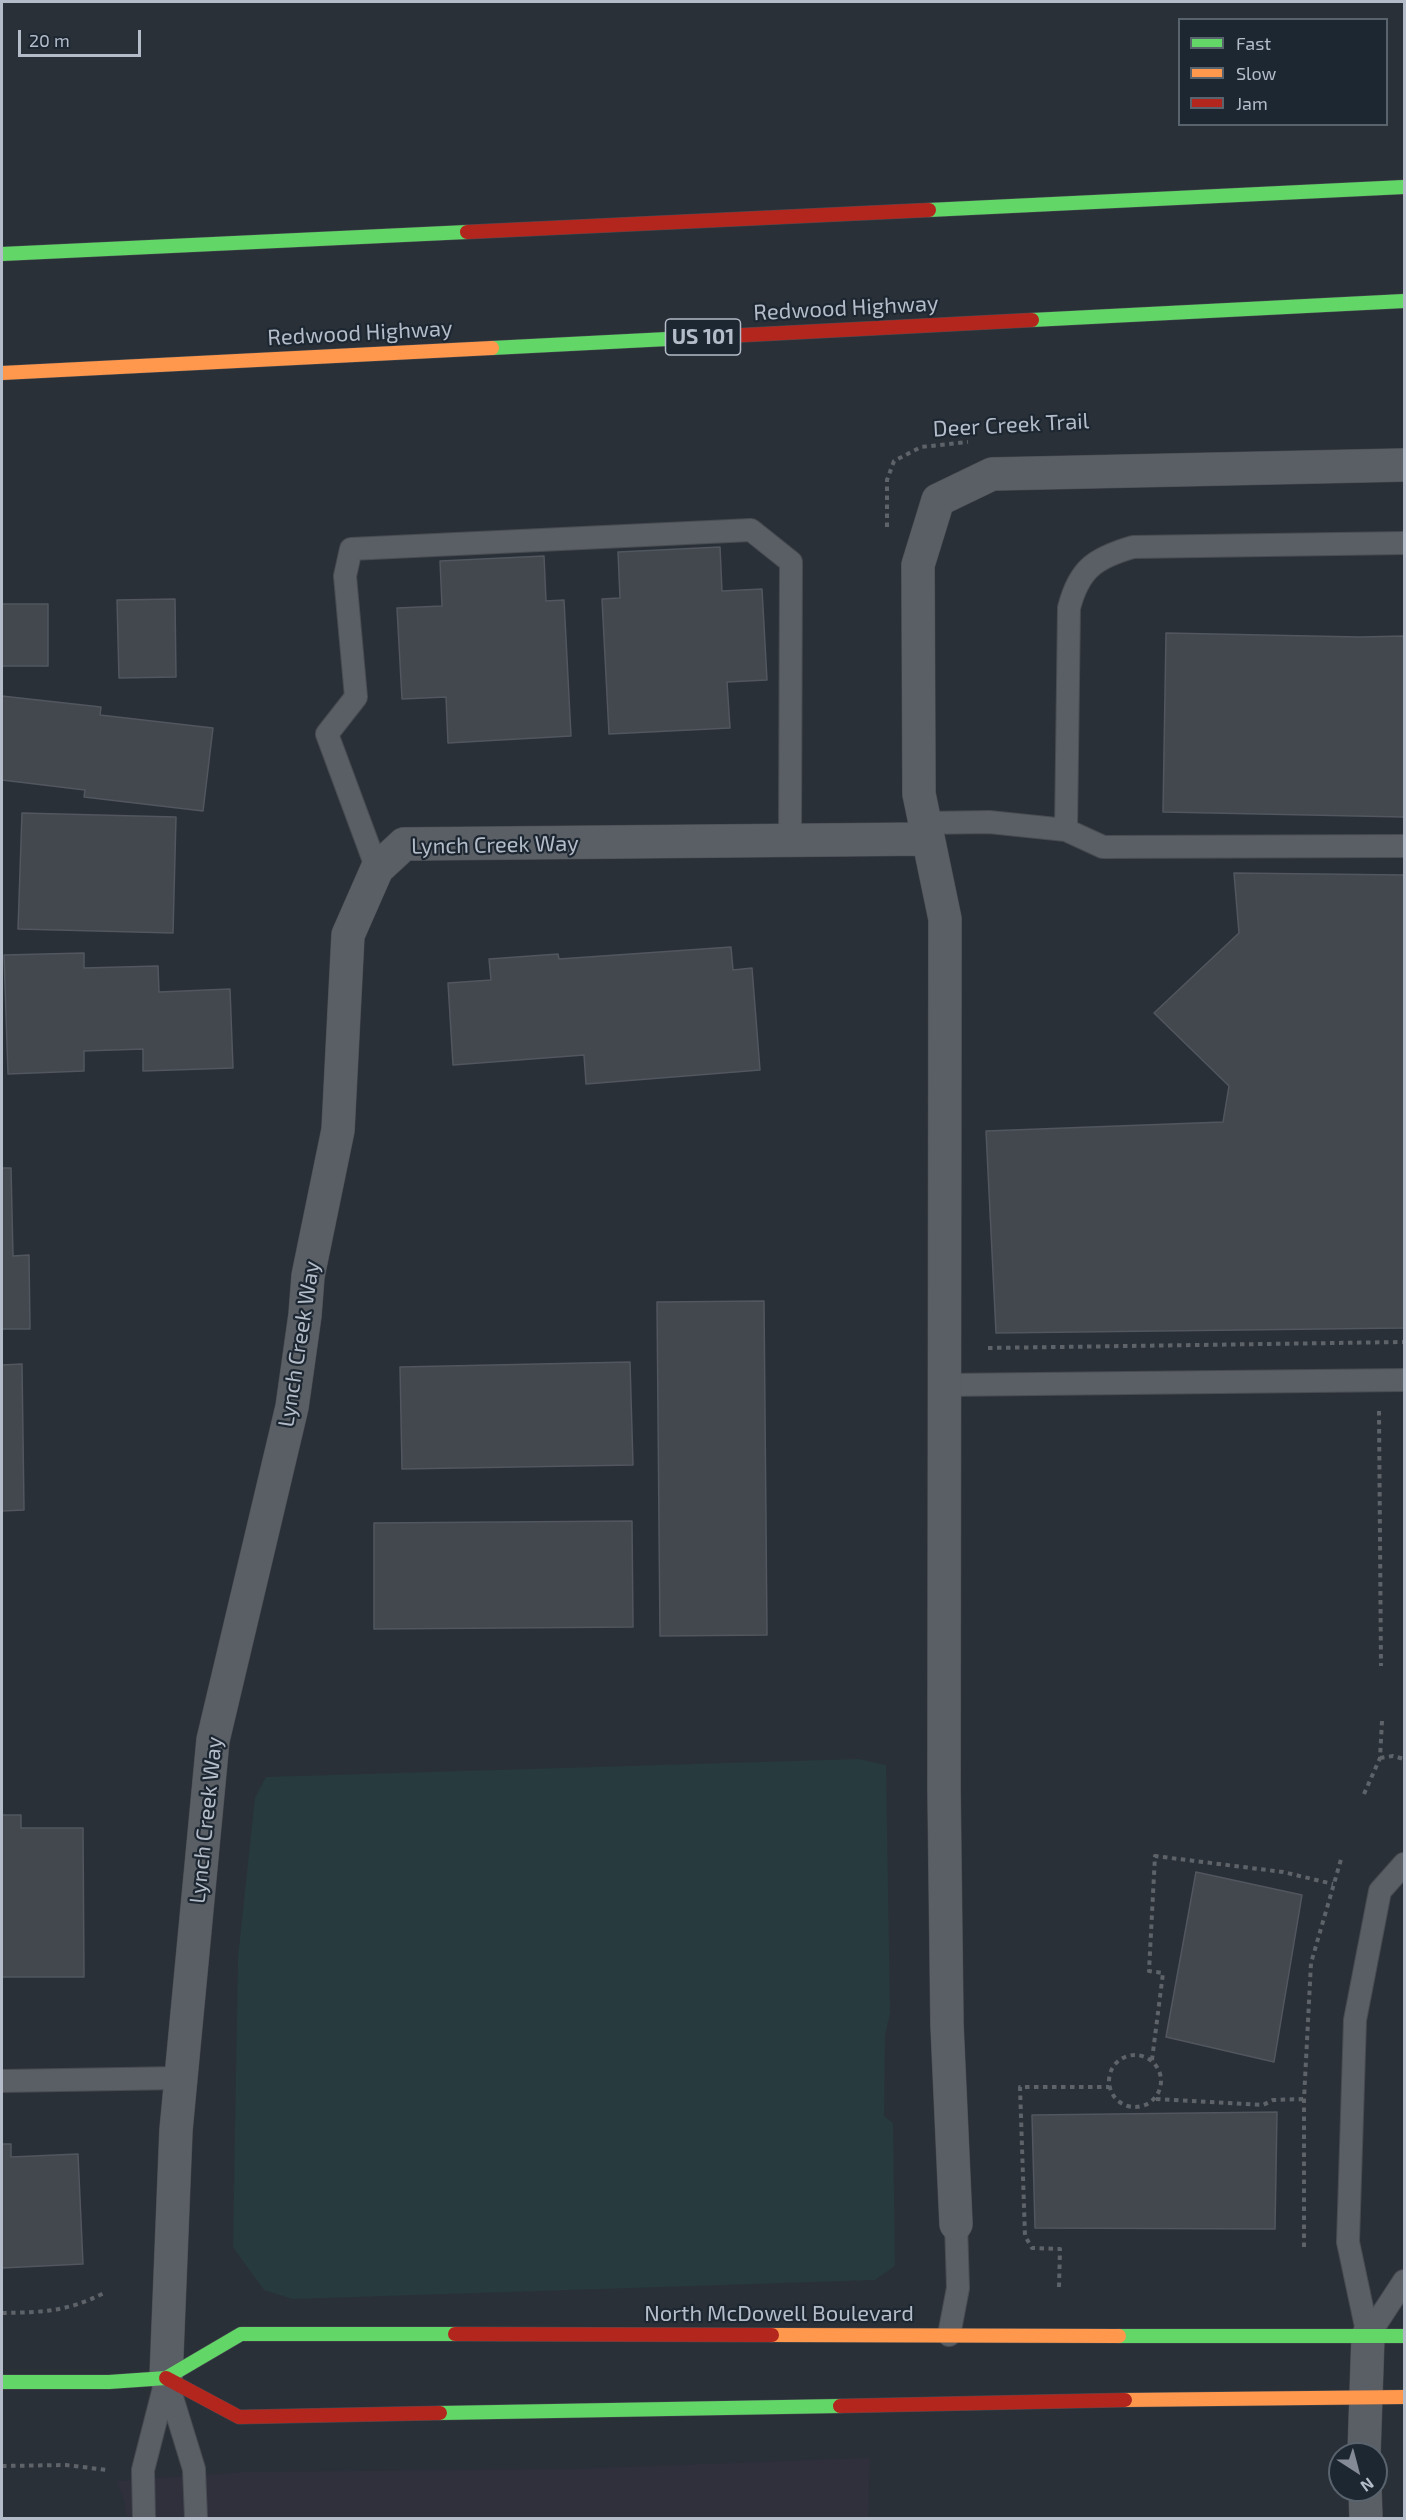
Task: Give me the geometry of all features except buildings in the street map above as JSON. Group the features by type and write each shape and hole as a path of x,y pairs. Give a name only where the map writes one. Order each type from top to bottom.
{"main road":[{"path":"2,254 1404,187"},
{"name":"Redwood Highway","path":"2,373 1404,301"},
{"name":"North McDowell Boulevard","path":"2,2382 109,2382 166,2378 241,2334 1404,2336"},
{"path":"166,2378 240,2417 1404,2397"}],"street":[{"path":"956,2224 946,2025 945,919 919,794 918,565 938,500 992,474 1404,465"},
{"name":"Lynch Creek Way","path":"166,2378 176,2130 213,1740 292,1407 308,1276 338,1130 348,935 377,869 404,844 790,842 926,831"},
{"path":"1364,2442 1368,2336"},
{"path":"1365,2502 1366,2518"}],"lane":[{"path":"377,869 327,734 356,697 345,576 351,549 751,530 790,562 790,842"},
{"path":"1066,830 1069,608 1074,588 1086,570 1107,554 1133,547 1404,543"},
{"path":"926,831 989,822 1066,830 1103,847 1404,846"},
{"path":"945,1385 1404,1380"},
{"path":"1368,2336 1348,2242 1355,2020 1380,1891 1404,1864"},
{"path":"2,2081 181,2078"},
{"path":"949,2335 958,2288 956,2224"},
{"path":"1368,2336 1404,2281"},
{"path":"144,2518 143,2470 166,2378"},
{"path":"166,2378 194,2469 196,2518"}],"path":[{"name":"Deer Creek Trail","path":"887,528 887,480 894,461 921,447 979,441"},
{"path":"988,1348 1404,1341"},
{"path":"1379,1408 1381,1666"},
{"path":"1364,1794 1380,1758 1382,1721"},
{"path":"1380,1758 1393,1756 1404,1759"},
{"path":"1152,2060 1163,1973 1149,1971 1155,1856 1283,1872 1333,1884"},
{"path":"1304,2247 1304,2099 1311,1963 1342,1856"},
{"path":"1125,2056 1143,2056 1152,2060 1161,2074 1160,2092 1155,2099 1141,2108 1132,2108 1118,2102 1109,2087 1111,2069 1125,2056"},
{"path":"1059,2287 1060,2249 1032,2248 1025,2236 1020,2087 1109,2087"},
{"path":"1155,2099 1263,2105 1273,2100 1304,2099"},
{"path":"2,2313 52,2312 80,2305 104,2293"},
{"path":"2,2466 66,2466 107,2470"}],"shaded area":[{"path":"859,1759 886,1765 890,2013 885,2035 884,2116 893,2123 895,2266 875,2280 293,2299 264,2290 233,2247 238,1957 255,1798 266,1777"},
{"path":"870,2458 868,2518 127,2518 125,2502 117,2481 248,2472 576,2469"}],"traffic: fast":[{"path":"929,210 1404,187"},
{"path":"2,254 467,232"},
{"path":"1032,320 1404,301"},
{"path":"492,348 726,336"},
{"path":"2,2382 109,2382 166,2378 241,2334 455,2334"},
{"path":"1119,2336 1404,2336"},
{"path":"440,2413 840,2406"}],"traffic: slow":[{"path":"2,373 492,348"},
{"path":"772,2335 1119,2336"},
{"path":"1125,2400 1404,2397"}],"traffic: jam":[{"path":"467,232 929,210"},
{"path":"726,336 1032,320"},
{"path":"455,2334 772,2335"},
{"path":"166,2378 239,2417 440,2413"},
{"path":"840,2406 1125,2400"}]}
